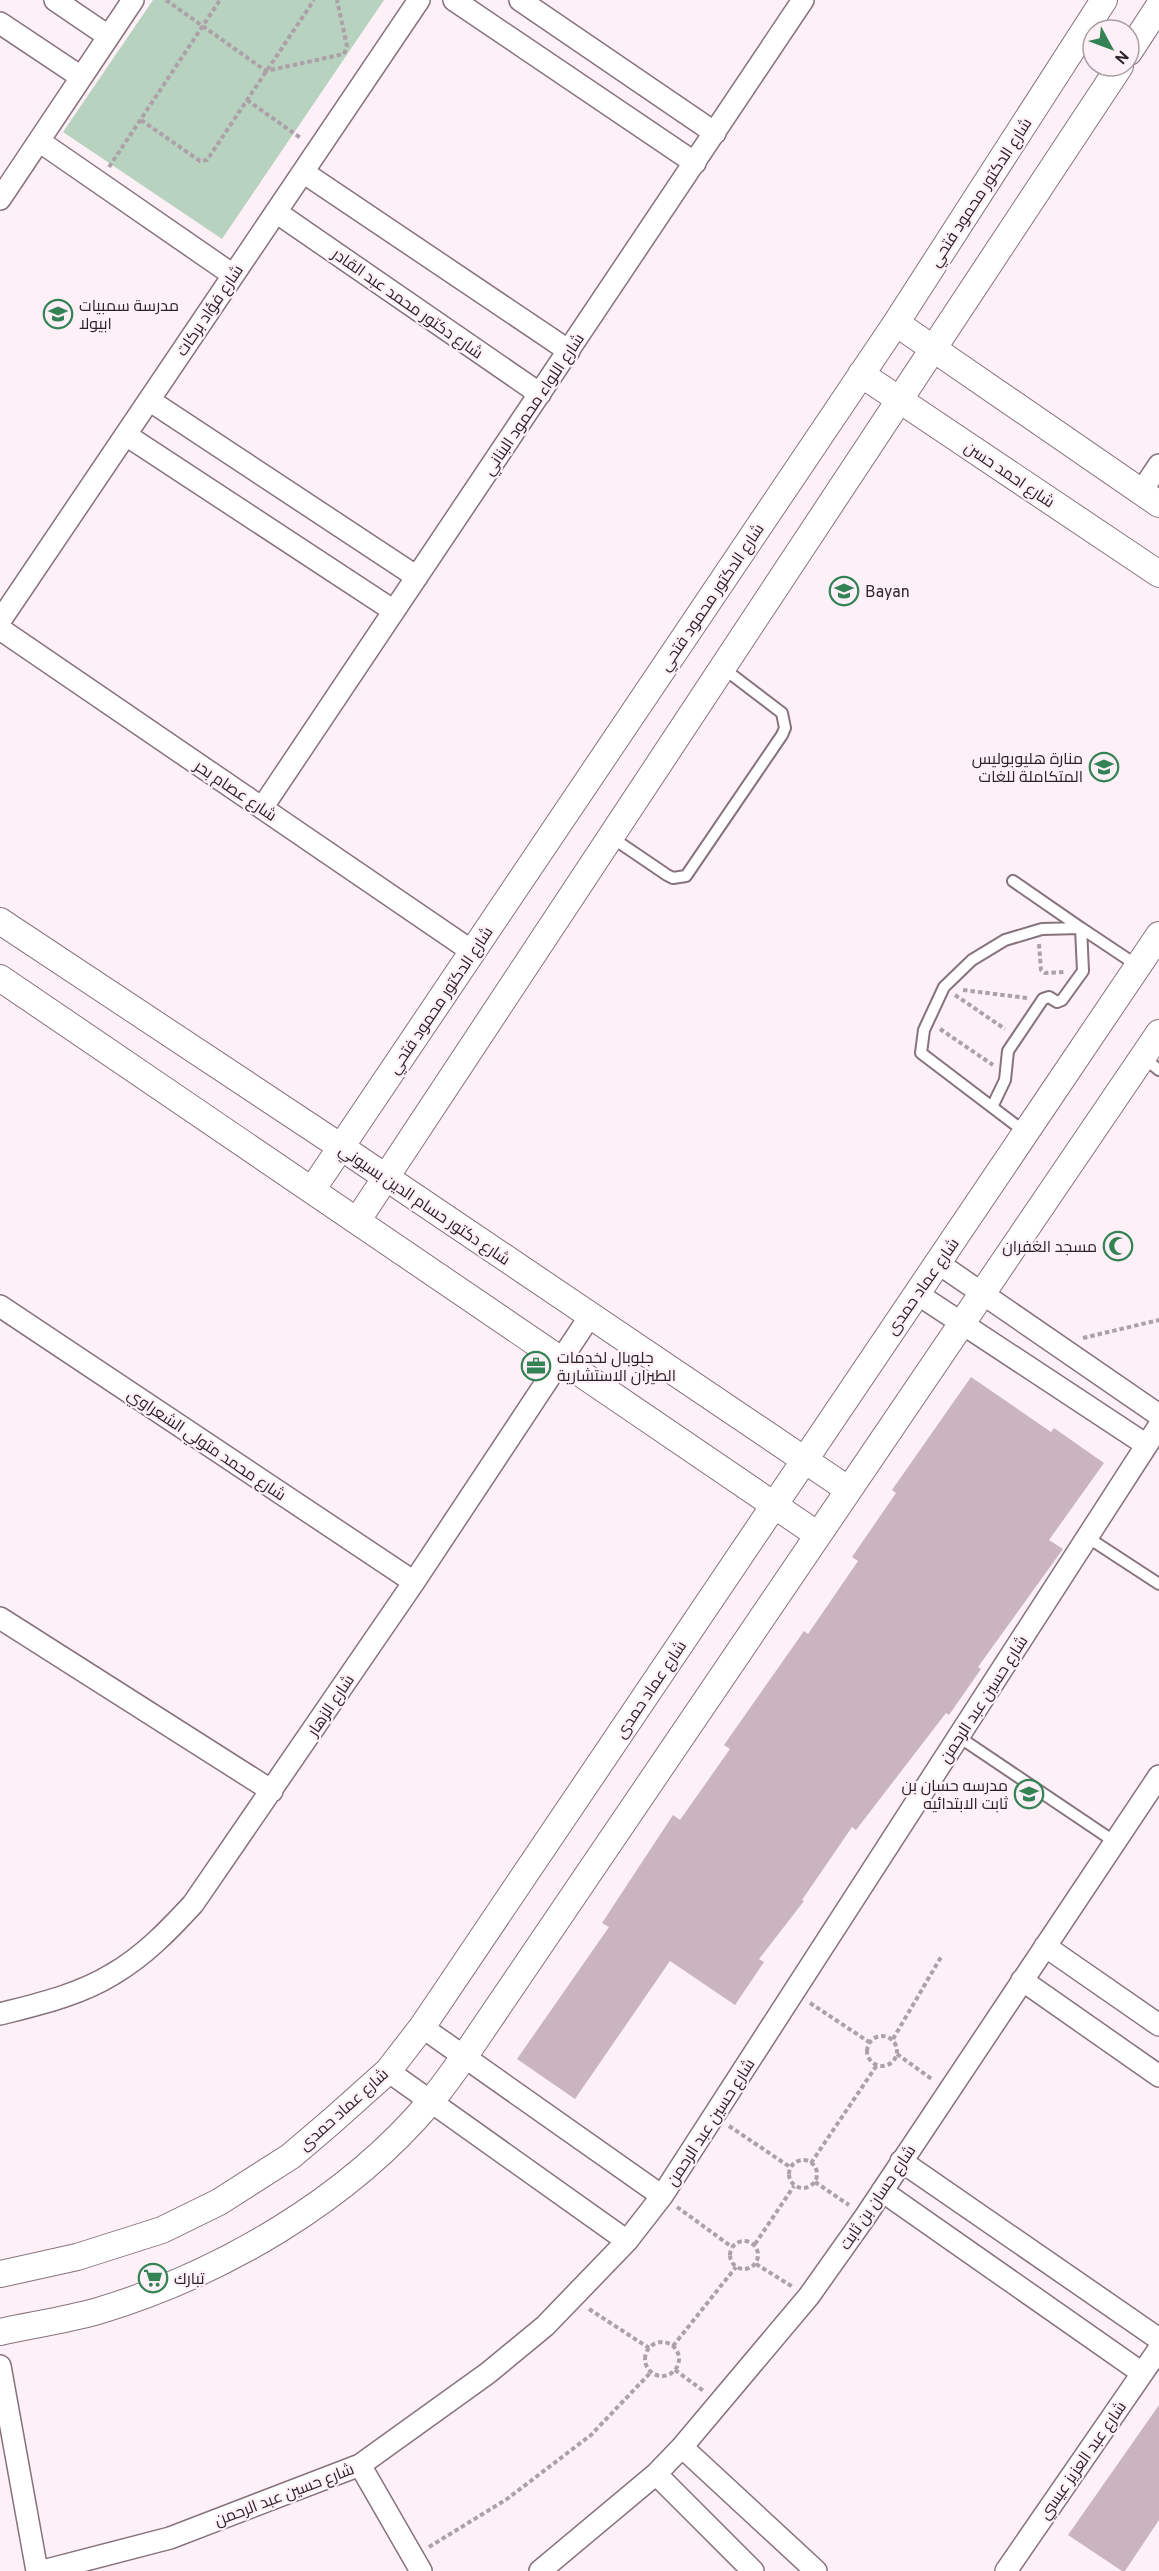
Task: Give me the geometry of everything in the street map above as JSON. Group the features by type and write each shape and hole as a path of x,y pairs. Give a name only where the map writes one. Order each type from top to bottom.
{"street":[{"path":"55,0 108,36"},
{"path":"0,199 133,0"},
{"name":"شارع فؤاد بركات","path":"0,621 419,0"},
{"path":"454,0 695,163"},
{"path":"519,0 715,133"},
{"name":"شارع اللواء محمود البناني","path":"262,808 803,0"},
{"name":"شارع الدكتور محمود فتحي","path":"312,1190 896,323 1104,0"},
{"path":"1141,34 1159,6"},
{"path":"0,23 81,77"},
{"path":"357,1221 1112,78"},
{"path":"39,141 233,276"},
{"path":"303,172 569,351"},
{"name":"شارع دكتور محمد عبد القادر","path":"276,212 540,394"},
{"path":"896,323 1150,498 1159,465"},
{"name":"شارع احمد حسن","path":"861,374 1159,574"},
{"path":"149,399 417,577"},
{"path":"126,435 394,610"},
{"name":"شارع عصام بحر","path":"0,629 473,952"},
{"name":"شارع دكتور حسام الدين بسيوني","path":"0,921 341,1147 849,1490"},
{"name":"شارع عماد حمدى","path":"0,2274 77,2257 162,2230 219,2202 291,2156 387,2071 422,2027 1159,935"},
{"path":"0,978 818,1535"},
{"path":"0,2332 97,2311 190,2277 265,2239 338,2190 379,2154 431,2102 464,2057 982,1293 1151,1064 1159,1033"},
{"path":"938,1263 1159,1415"},
{"path":"916,1293 1145,1444"},
{"name":"شارع محمد متولي الشعراوي","path":"0,1306 414,1582"},
{"name":"شارع الزهار","path":"0,2014 61,1998 113,1974 157,1942 193,1904 414,1582 590,1316"},
{"name":"شارع حسين عبد الرحمن","path":"43,2571 170,2538 360,2465 488,2373 545,2326 627,2241 662,2196 959,1737 1145,1444 1159,1426"},
{"path":"0,1618 272,1791"},
{"name":"شارع حسان بن ثابت","path":"540,2571 656,2474 719,2404 809,2296 865,2217 1158,1780"},
{"path":"1045,1946 1159,2025"},
{"path":"1022,1980 1159,2076"},
{"path":"422,2027 662,2196"},
{"path":"387,2071 627,2241"},
{"path":"902,2161 1159,2339"},
{"path":"882,2191 1143,2373"},
{"name":"شارع عبد العزيز عيسي","path":"1006,2571 1159,2349"},
{"path":"0,2366 37,2571"},
{"path":"682,2447 816,2571"},
{"path":"360,2465 417,2564"},
{"path":"656,2474 753,2571"}],"lane":[{"path":"611,837 667,875 673,878 686,876 776,745 785,728 782,713 723,668"},
{"path":"1012,881 1138,966"},
{"path":"1026,1133 921,1053 927,1021 944,987 972,960 1005,940 1038,930 1081,928"},
{"path":"992,1107 1006,1074 1008,1051 1042,999 1049,997 1057,1002 1062,1000 1083,971 1081,928"},
{"path":"1087,1537 1159,1584"},
{"path":"959,1737 1115,1842"}],"path":[{"path":"166,0 266,71 344,54 347,46 337,0"},
{"path":"99,182 220,0"},
{"path":"141,120 204,162 314,0"},
{"path":"246,100 318,150"},
{"path":"1038,930 1041,970 1045,973 1083,971"},
{"path":"944,987 1042,999"},
{"path":"944,987 1017,1038"},
{"path":"927,1021 1006,1074"},
{"path":"1056,1344 1159,1320"},
{"path":"892,2039 941,1958"},
{"path":"794,1992 870,2042"},
{"path":"880,2036 892,2039 898,2049 893,2062 886,2066 877,2065 868,2056 870,2042 880,2036"},
{"path":"897,2054 949,2090"},
{"path":"811,2163 877,2065"},
{"path":"714,2116 790,2167"},
{"path":"800,2160 811,2163 817,2171 815,2182 805,2188 794,2186 789,2177 790,2167 800,2160"},
{"path":"815,2182 865,2217"},
{"path":"755,2244 740,2241 732,2247 730,2258 736,2267 747,2269 756,2264 759,2258 755,2244 794,2186"},
{"path":"662,2196 732,2247"},
{"path":"756,2264 809,2296"},
{"path":"673,2346 736,2267"},
{"path":"572,2298 649,2348"},
{"path":"661,2342 673,2346 679,2358 675,2370 663,2376 651,2372 645,2360 649,2348 661,2342"},
{"path":"675,2370 719,2404"},
{"path":"417,2564 591,2434 651,2372"}],"green space":[{"path":"153,0 384,0 222,239 63,132"}],"building":[{"path":"971,1377 1051,1432 1054,1428 1104,1463 1049,1540 1063,1549 978,1667 981,1669 949,1715 946,1713 856,1830 852,1827 802,1900 804,1901 759,1959 764,1962 735,2005 670,1961 575,2099 517,2059 609,1927 602,1923 673,1815 680,1820 730,1749 724,1745 804,1631 808,1634 858,1561 852,1557 896,1493 892,1490"},
{"path":"1159,2405 1159,2520 1125,2571 1122,2571 1068,2535"}],"place":[{"name":"مدرسة سمبيات ابيولا","path":"58,314"},
{"name":"Bayan","path":"844,591"},
{"name":"منارة هليوبوليس المتكاملة للغات","path":"1104,767"},
{"name":"مسجد الغفران","path":"1118,1246"},
{"name":"جلوبال لخدمات الطيران الاستشارية","path":"536,1366"},
{"name":"مدرسه حسان بن ثابت الابتدائيه","path":"1029,1794"},
{"name":"تبارك","path":"153,2278"}]}
